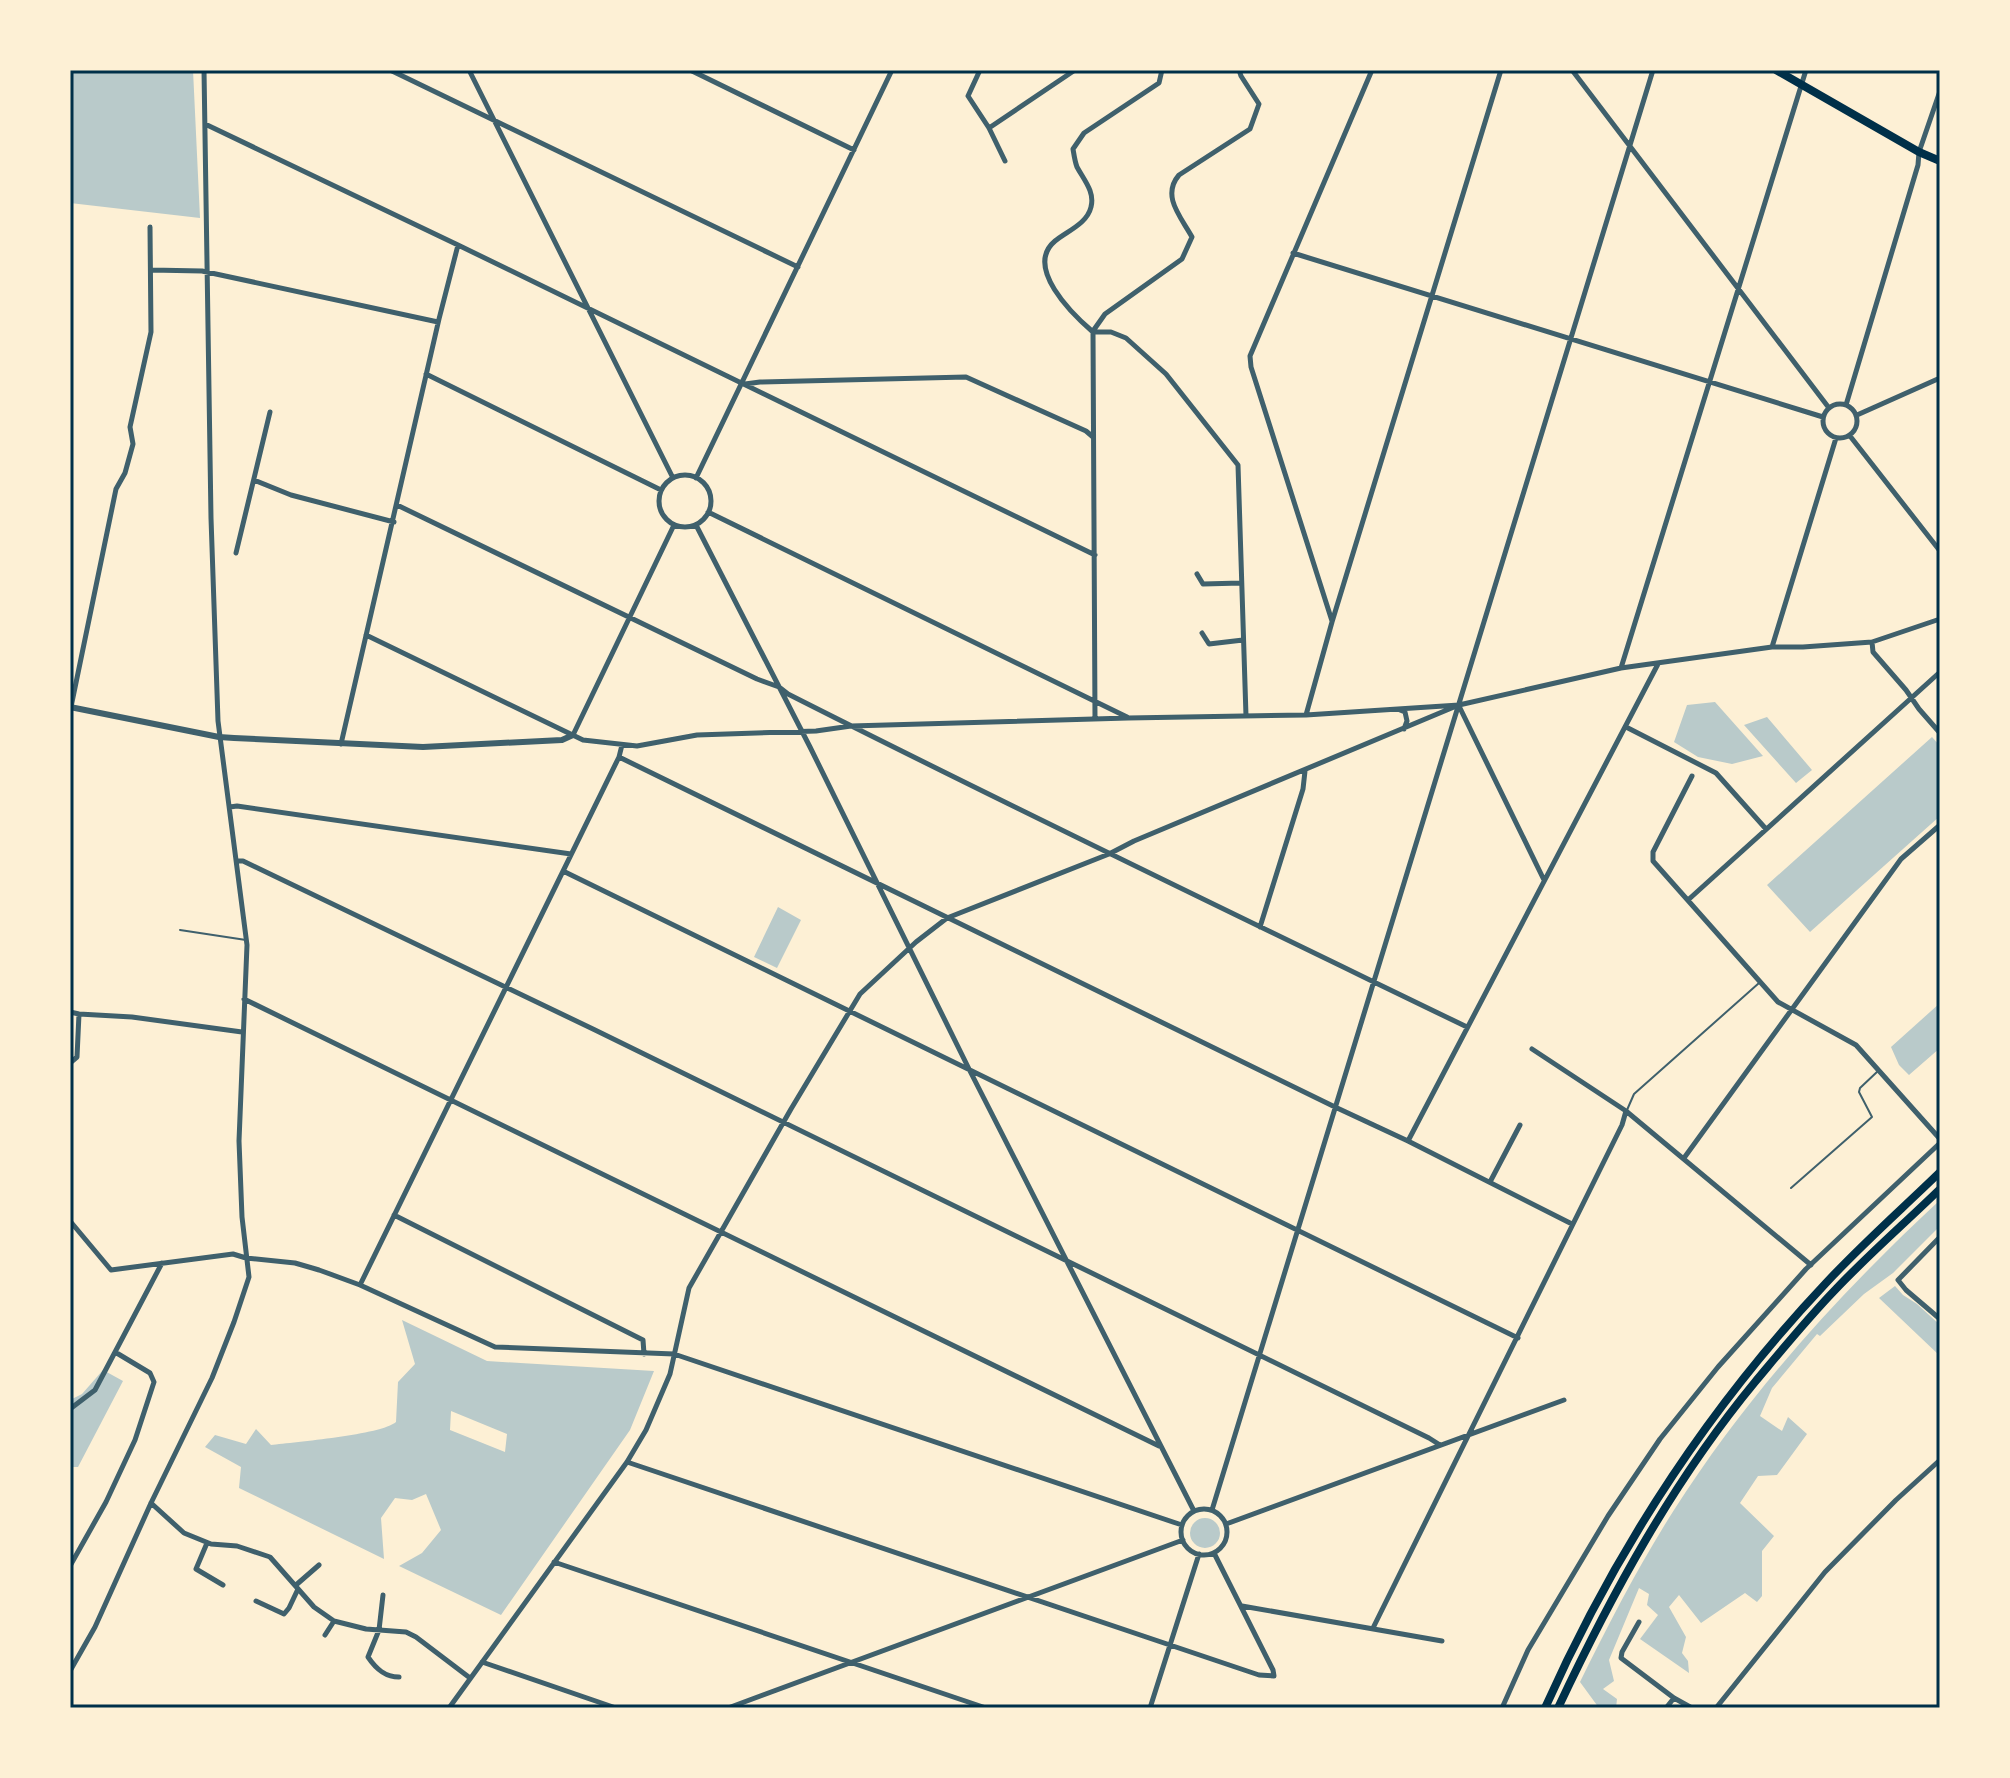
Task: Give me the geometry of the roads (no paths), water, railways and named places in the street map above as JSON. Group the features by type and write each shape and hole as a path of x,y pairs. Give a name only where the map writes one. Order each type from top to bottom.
{"main road":[{"path":"1776,70 1940,161"},
{"path":"1545,1708 1580,1632 1627,1546 1711,1419 1827,1281 1940,1172"},
{"path":"1558,1708 1590,1638 1638,1550 1721,1426 1835,1290 1940,1189"}],"street":[{"path":"70,1671 95,1627 212,1378 249,1277 242,1217 239,1141 246,940 219,737 211,518 204,70"},
{"path":"390,70 798,267"},
{"path":"469,70 673,478"},
{"path":"690,70 854,150"},
{"path":"696,478 892,70"},
{"path":"980,70 968,96 989,128 1005,161"},
{"path":"989,128 1075,70"},
{"path":"1162,70 1159,83 1078,140 1073,149 1074,157 1086,180 1092,205 1087,217 1053,242 1045,252 1043,262 1071,314 1093,332 1111,332 1126,338 1166,374 1238,465 1246,716"},
{"path":"1095,719 1093,332 1105,314 1182,259 1192,237 1172,202 1171,187 1179,175 1250,129 1259,104 1239,70"},
{"path":"1332,622 1250,356 1372,70"},
{"path":"1306,715 1501,70"},
{"path":"1572,70 1829,408"},
{"path":"1212,1510 1653,70"},
{"path":"1621,668 1806,70"},
{"path":"1846,405 1918,165 1919,152 1940,91"},
{"path":"205,123 1095,555"},
{"path":"150,227 151,332 130,427 133,444 125,473 116,489 70,707 219,737 423,747 562,740 573,735 674,525"},
{"path":"341,744 458,245"},
{"path":"1293,253 1823,417"},
{"path":"151,270 207,272 438,322"},
{"path":"426,374 661,490"},
{"path":"741,384 966,377 1094,437"},
{"path":"1857,415 1940,378"},
{"path":"765,395 766,388 773,381"},
{"path":"1834,405 1846,405 1857,415 1857,427 1850,436 1836,438 1824,428 1823,417 1834,405"},
{"path":"236,553 270,412"},
{"path":"1850,436 1940,551"},
{"path":"1772,647 1836,438"},
{"path":"673,478 696,478 710,497 708,512 696,525 674,525 662,514 661,490 673,478"},
{"path":"254,480 291,495 394,522"},
{"path":"397,505 779,687 1109,854 1467,1027"},
{"path":"708,512 1128,718"},
{"path":"696,525 1194,1511"},
{"path":"1197,574 1203,584 1241,583"},
{"path":"366,635 583,740 637,746 697,735 816,731 851,726 1306,715 1459,705 1621,668 1772,647 1872,642 1940,619"},
{"path":"1202,633 1209,644 1243,640"},
{"path":"1872,642 1873,652 1940,733"},
{"path":"1408,1141 1658,663"},
{"path":"1688,900 1940,672"},
{"path":"449,1708 627,1462 646,1430 670,1374 689,1288 860,994 910,947 947,918 1109,854 1459,705"},
{"path":"1459,705 1544,880"},
{"path":"1399,710 1405,712 1407,717 1404,729"},
{"path":"882,725 881,737 903,752"},
{"path":"1626,727 1716,773 1766,829"},
{"path":"360,1285 619,757 622,745"},
{"path":"619,757 1572,1224"},
{"path":"1260,927 1303,789 1305,770"},
{"path":"1502,1708 1536,1636 1608,1516 1660,1439 1718,1367 1811,1265 1940,1141 1856,1045 1778,1002 1653,861 1653,852 1692,776"},
{"path":"230,807 571,854"},
{"path":"1684,1158 1901,859 1940,825"},
{"path":"237,861 243,861 507,986 1440,1445"},
{"path":"563,871 1518,1338"},
{"path":"244,999 1160,1446"},
{"path":"70,1012 242,1032"},
{"path":"70,1063 77,1057 79,1014"},
{"path":"1532,1049 1626,1111 1811,1265"},
{"path":"1373,1628 1518,1338 1626,1111"},
{"path":"1490,1182 1520,1125"},
{"path":"394,1215 643,1340 644,1354"},
{"path":"70,1221 111,1270 233,1254 295,1263 360,1285 495,1347 674,1354 1182,1525"},
{"path":"1940,1237 1898,1280 1940,1319"},
{"path":"70,1409 95,1390 162,1262"},
{"path":"70,1566 106,1502 135,1440 154,1382 150,1373 115,1352"},
{"path":"1226,1524 1564,1400"},
{"path":"1716,1708 1825,1572 1940,1460"},
{"path":"627,1462 1259,1675 1274,1676 1214,1553"},
{"path":"151,1503 184,1533 207,1543 237,1546 270,1557 314,1607 334,1621 406,1632 470,1678"},
{"path":"1212,1510 1226,1524 1227,1538 1214,1553 1199,1554 1183,1540 1182,1525 1194,1511 1212,1510"},
{"path":"728,1708 1183,1540"},
{"path":"196,1569 207,1543"},
{"path":"1150,1708 1199,1554"},
{"path":"554,1562 986,1708"},
{"path":"256,1601 284,1614 297,1587 319,1565"},
{"path":"187,1566 223,1585"},
{"path":"383,1595 379,1630 368,1657 383,1673 399,1677"},
{"path":"1241,1606 1442,1641"},
{"path":"325,1635 334,1621"},
{"path":"1639,1622 1621,1658 1692,1708"},
{"path":"482,1662 616,1708"},
{"path":"1666,1708 1674,1698"}],"lane":[{"path":"180,930 246,940"},
{"path":"1626,1111 1634,1094 1760,982"},
{"path":"1791,1188 1872,1117 1859,1092 1879,1071"}]}
